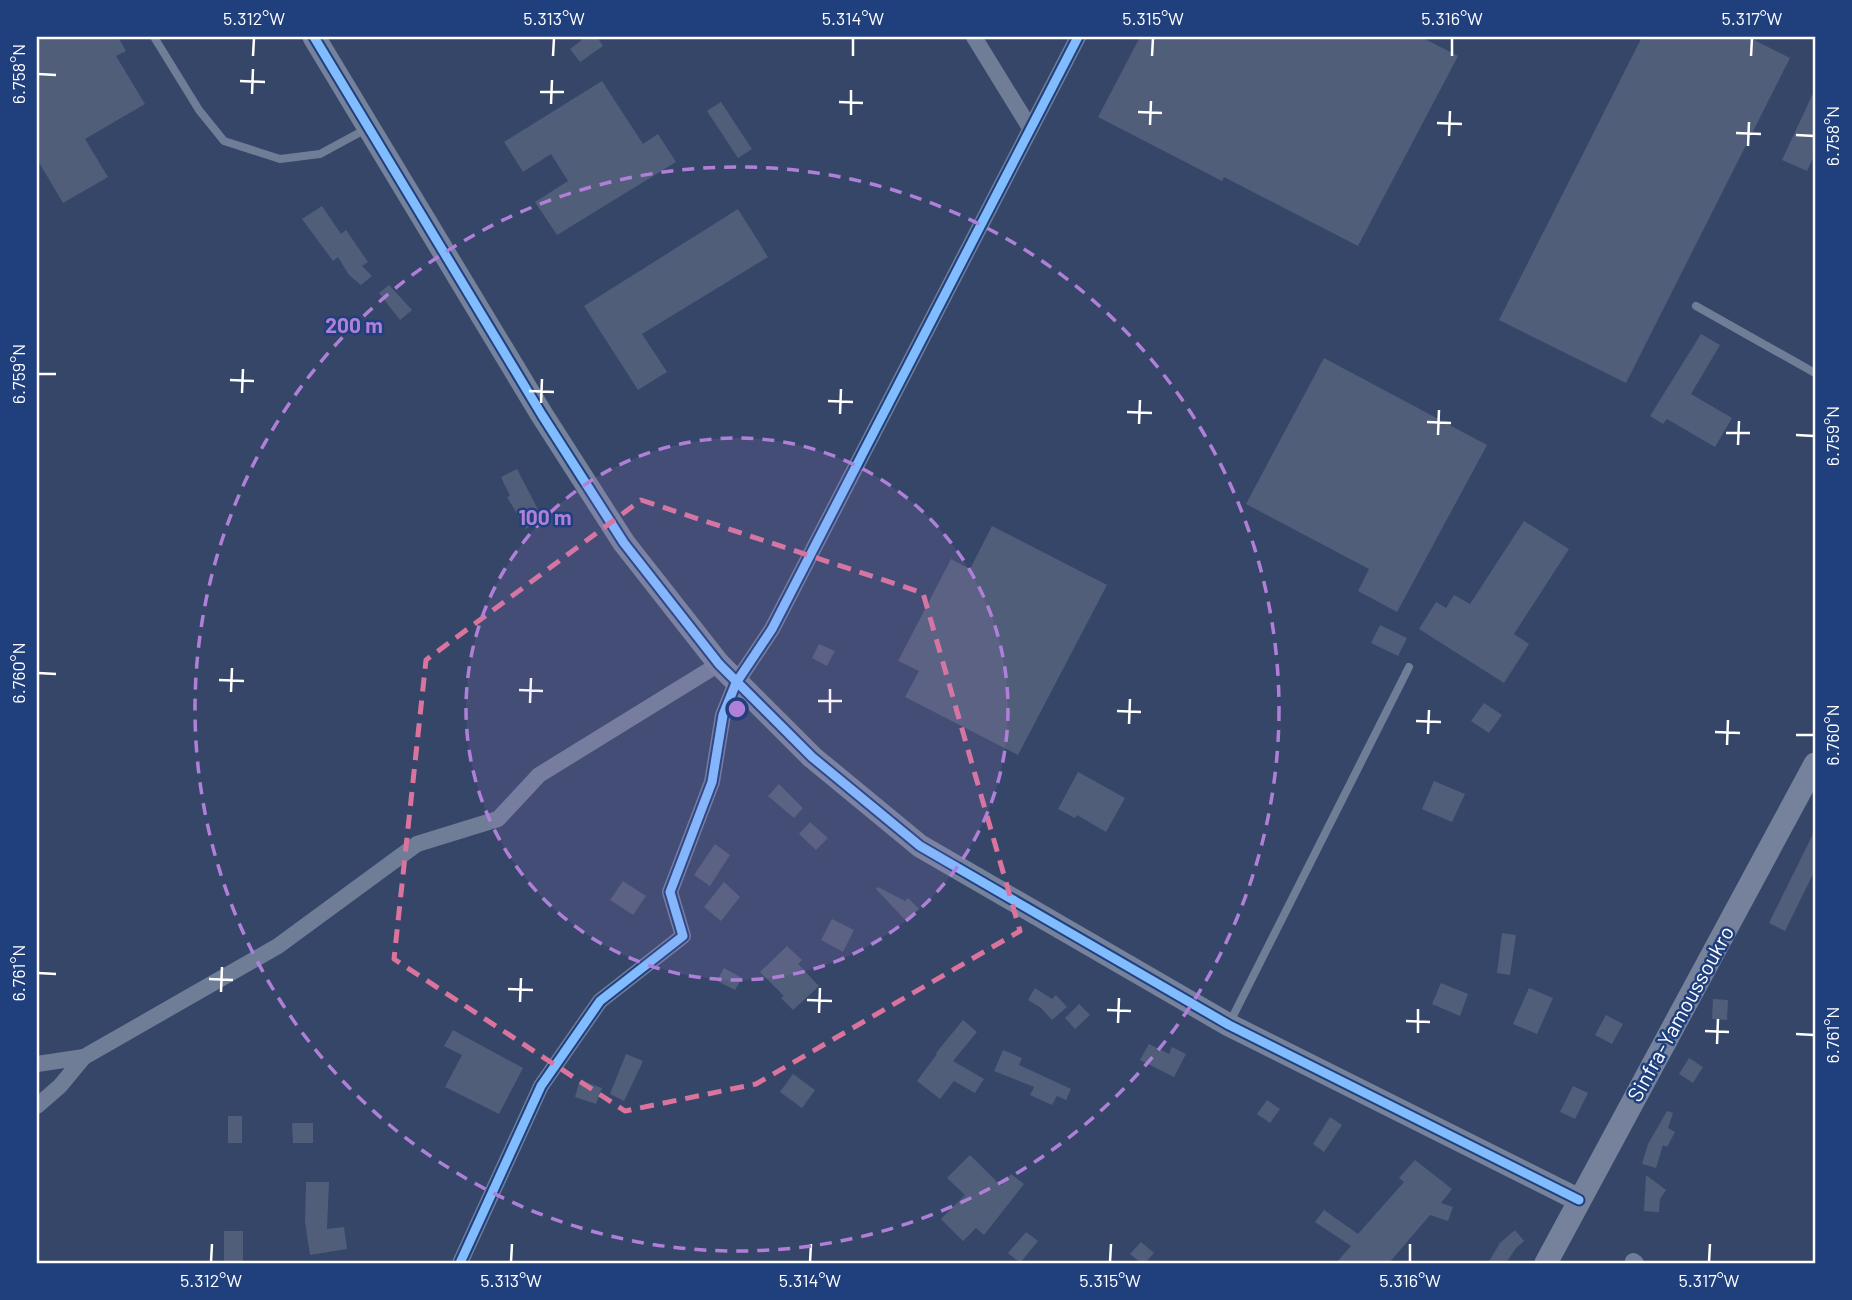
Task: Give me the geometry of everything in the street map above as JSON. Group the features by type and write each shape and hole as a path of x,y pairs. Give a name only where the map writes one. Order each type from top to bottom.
{"street":[{"path":"314,37 542,415 624,543 719,664 812,757 920,846 1229,1025 1578,1200"},
{"path":"974,37 1030,128"},
{"path":"460,1263 541,1086 600,1001 683,936 670,892 712,782 723,715 736,683 772,629 1078,37"},
{"path":"37,1106 60,1086 84,1057 278,946 417,844 498,819 539,775 719,664"},
{"name":"Sinfra-Yamoussoukro","path":"1546,1263 1815,764"},
{"path":"37,1064 84,1057"}],"lane":[{"path":"154,37 199,110 224,141 245,150 280,159 320,154 368,128"},
{"path":"1696,306 1815,373"},
{"path":"1229,1025 1409,667"}],"highlighted area":[{"path":"641,500 923,593 1020,931 756,1084 625,1111 394,959 426,660"}],"building":[{"path":"45,37 118,37 126,51 116,56 145,104 85,139 108,177 63,203 37,159 37,41"},
{"path":"586,37 597,37 603,46 580,62 570,49"},
{"path":"1140,37 1421,37 1458,56 1358,246 1224,177 1222,181 1098,117"},
{"path":"1642,37 1748,37 1790,58 1626,383 1499,320"},
{"path":"602,81 643,144 658,134 676,162 557,235 535,202 568,181 551,154 523,172 504,142"},
{"path":"1815,89 1815,154 1807,171 1782,160"},
{"path":"721,102 752,149 738,158 707,111"},
{"path":"322,206 341,234 346,230 368,262 362,266 372,276 361,285 349,275 338,257 333,261 302,219"},
{"path":"738,209 768,257 642,334 667,372 638,390 584,306"},
{"path":"389,285 412,310 400,320 379,293"},
{"path":"1701,334 1720,345 1691,394 1732,418 1715,447 1667,419 1663,424 1650,416"},
{"path":"1324,358 1487,445 1397,612 1358,591 1369,569 1246,504"},
{"path":"517,469 543,519 526,529 507,497 510,496 501,477"},
{"path":"1524,521 1569,549 1514,634 1529,644 1504,683 1419,629 1436,602 1446,608 1454,595 1470,604"},
{"path":"992,526 1107,585 1018,755 905,697 919,671 898,661 951,559 970,569"},
{"path":"1380,625 1407,638 1398,656 1371,643"},
{"path":"819,644 835,651 827,666 812,658"},
{"path":"1484,703 1502,715 1489,733 1471,721"},
{"path":"1078,772 1125,798 1106,832 1077,815 1075,818 1058,809"},
{"path":"1434,781 1465,794 1452,822 1422,809"},
{"path":"779,784 803,808 794,818 768,796"},
{"path":"810,822 828,838 816,850 799,834"},
{"path":"1815,830 1815,870 1785,931 1769,923"},
{"path":"715,844 730,855 710,886 694,875"},
{"path":"623,881 646,896 633,915 610,900"},
{"path":"724,882 740,897 721,921 704,907"},
{"path":"878,887 905,901 908,898 919,909 906,921 876,889"},
{"path":"832,919 854,930 843,952 821,940"},
{"path":"1502,933 1516,935 1510,975 1497,973"},
{"path":"787,946 802,960 798,964 819,986 793,1010 781,998 784,996 760,972"},
{"path":"724,968 742,978 735,990 717,981"},
{"path":"1441,983 1468,994 1460,1016 1432,1004"},
{"path":"1035,988 1052,999 1056,995 1067,1007 1052,1020 1041,1008 1028,1000"},
{"path":"1529,988 1553,998 1537,1034 1513,1024"},
{"path":"1713,999 1728,1000 1727,1020 1712,1019"},
{"path":"1079,1004 1090,1015 1075,1029 1065,1018"},
{"path":"1606,1015 1623,1024 1612,1044 1595,1035"},
{"path":"963,1020 977,1032 953,1061 984,1079 975,1093 954,1081 940,1099 917,1081"},
{"path":"453,1030 523,1068 499,1114 445,1087 462,1055 444,1046"},
{"path":"1149,1044 1169,1054 1172,1047 1186,1054 1174,1077 1140,1060"},
{"path":"1003,1050 1022,1058 1019,1065 1071,1089 1066,1100 1057,1096 1052,1105 1030,1095 1034,1087 994,1071"},
{"path":"626,1054 643,1061 624,1101 610,1094"},
{"path":"1689,1058 1703,1067 1693,1083 1679,1074"},
{"path":"793,1074 815,1090 802,1108 780,1092"},
{"path":"580,1080 602,1088 596,1104 575,1097"},
{"path":"1573,1086 1588,1093 1575,1119 1560,1112"},
{"path":"1267,1100 1280,1109 1270,1123 1257,1114"},
{"path":"1667,1111 1673,1113 1668,1128 1675,1132 1667,1147 1663,1145 1656,1168 1642,1164 1648,1144"},
{"path":"228,1116 242,1116 242,1143 228,1143"},
{"path":"1330,1117 1342,1125 1324,1152 1313,1144"},
{"path":"292,1123 313,1123 313,1143 293,1143"},
{"path":"970,1155 1001,1186 1011,1174 1024,1184 984,1235 976,1228 963,1241 941,1219 965,1195 947,1178"},
{"path":"1415,1160 1452,1189 1441,1203 1453,1207 1448,1221 1430,1215 1389,1263 1336,1263 1351,1246 1315,1222 1324,1210 1358,1234 1404,1182 1399,1178"},
{"path":"1646,1175 1666,1190 1660,1199 1659,1212 1644,1211"},
{"path":"306,1182 329,1182 327,1229 344,1227 347,1249 310,1255 305,1222"},
{"path":"1515,1230 1524,1241 1506,1263 1488,1263 1500,1243"},
{"path":"224,1231 243,1231 243,1263 224,1263"},
{"path":"1026,1232 1038,1241 1020,1263 1008,1253"},
{"path":"1141,1242 1154,1253 1145,1263 1130,1254"}],"cycle path":[{"path":"314,37 542,415 624,543 719,664 812,757 920,846 1229,1025 1579,1200"},
{"path":"460,1263 541,1086 600,1001 683,936 670,892 712,782 723,715 736,683 772,629 1078,37"}]}
